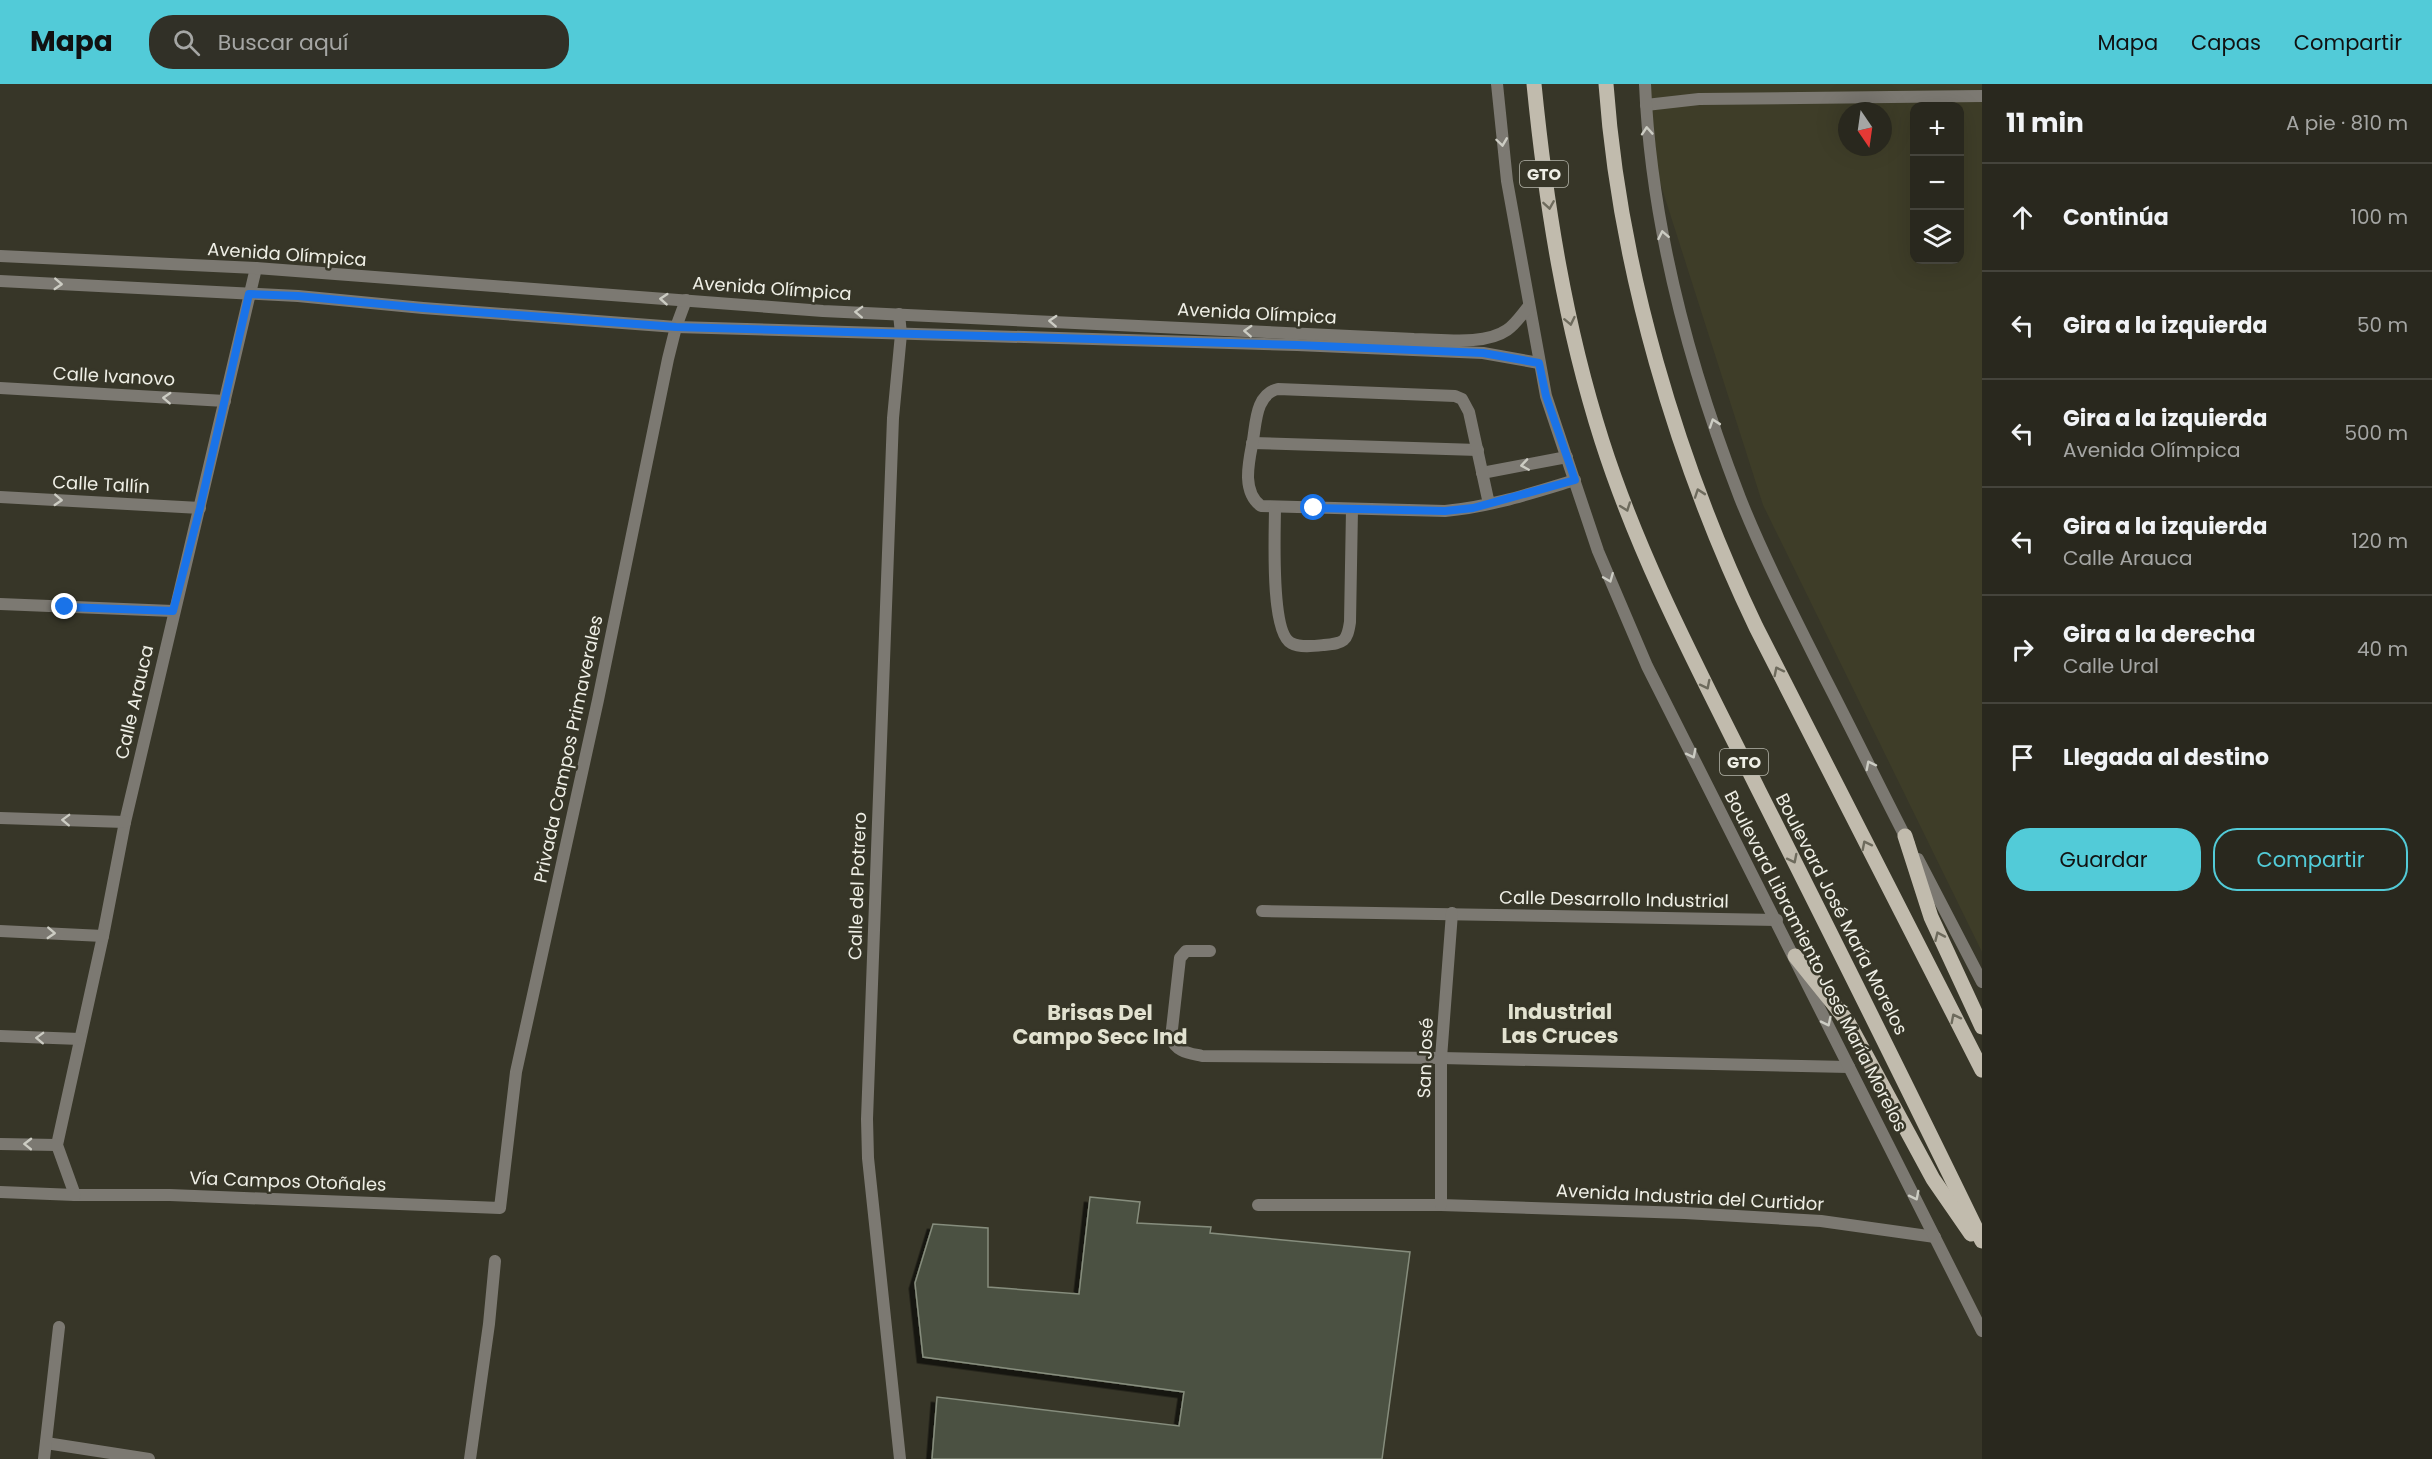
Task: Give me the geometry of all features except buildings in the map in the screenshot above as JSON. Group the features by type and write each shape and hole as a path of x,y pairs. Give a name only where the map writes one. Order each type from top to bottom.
{"main road":[{"name":"Boulevard José María Morelos","path":"1534,84 1542,159 1558,264 1580,368 1602,443 1633,530 1687,648 1982,1241"},
{"path":"1606,84 1614,163 1640,298 1680,438 1705,508 1733,580 1755,627 1982,1070"},
{"path":"1905,836 1931,917 1982,1027"},
{"path":"1795,956 1848,1022 1933,1179 1982,1248"}],"street":[{"name":"Boulevard Libramiento José María Morelos","path":"1497,84 1507,181 1546,396 1598,551 1647,666 1982,1331"},
{"path":"1645,84 1649,156 1655,195 1682,316 1708,405 1740,498 1774,575 1905,836 1982,982"},
{"path":"1646,105 1699,99 1982,96"},
{"name":"Avenida Olímpica","path":"0,256 256,268 823,311 1474,340 1503,333 1529,306"},
{"name":"Calle Arauca","path":"57,1145 103,936 125,822 173,611 200,508 256,268"},
{"name":"Avenida Olímpica","path":"0,281 298,296 676,327 1297,345 1483,353 1539,363"},
{"name":"Privada Campos Primaverales","path":"500,1208 516,1072 676,327 686,300"},
{"name":"Calle del Potrero","path":"899,314 901,334 892,418 867,1119 868,1158 900,1459"},
{"name":"Calle Ivanovo","path":"0,388 225,401"},
{"path":"1490,504 1466,404 1455,396 1278,389 1268,394 1259,408 1248,456 1250,490 1255,501 1261,506 1445,511 1490,504 1575,480"},
{"path":"1252,443 1478,450"},
{"path":"1482,473 1567,457"},
{"name":"Calle Tallín","path":"0,497 200,508"},
{"path":"1275,507 1275,570 1280,625 1286,639 1301,645 1339,644 1346,640 1350,622 1352,509"},
{"path":"0,604 173,611"},
{"path":"0,818 125,822"},
{"name":"Calle Desarrollo Industrial","path":"1262,911 1776,920"},
{"name":"San José","path":"1441,1205 1441,1058 1452,913"},
{"path":"0,931 103,936"},
{"path":"1210,951 1186,951 1180,958 1171,1038 1173,1045 1181,1051 1203,1056 1441,1058 1849,1067"},
{"path":"0,1036 80,1040"},
{"path":"0,1144 57,1145 75,1195"},
{"name":"Vía Campos Otoñales","path":"0,1192 182,1195 500,1208"},
{"name":"Avenida Industria del Curtidor","path":"1258,1205 1441,1205 1810,1220 1854,1224 1935,1237"},
{"path":"470,1459 489,1324 495,1261"},
{"path":"44,1459 59,1327"},
{"path":"46,1443 149,1459"}],"shaded area":[{"path":"1650,84 1982,84 1982,952 1763,505 1649,148"}],"district":[{"name":"Industrial Las Cruces","path":"1560,1023"},
{"name":"Brisas Del Campo Secc Ind","path":"1100,1024"}],"route":[{"path":"65,607 173,611 200,508 249,294 676,327 1297,345 1483,353 1539,363 1546,396 1575,480 1473,508 1445,511 1314,508"}]}
